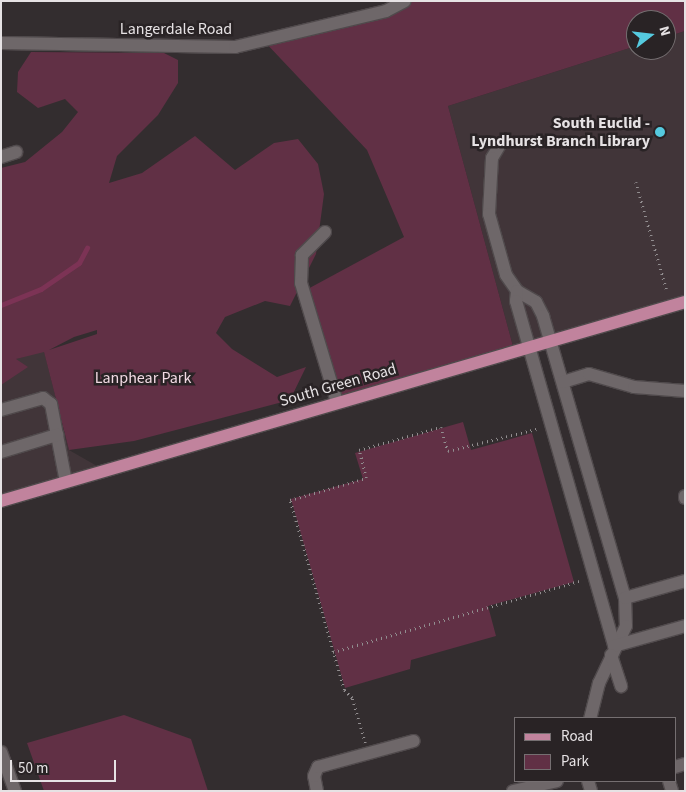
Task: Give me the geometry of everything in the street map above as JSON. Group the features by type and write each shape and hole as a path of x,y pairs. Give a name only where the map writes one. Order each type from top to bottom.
{"main road":[{"name":"South Green Road","path":"1,501 685,302"}],"street":[{"name":"Langerdale Road","path":"1,43 235,47 386,11 405,1"},
{"path":"501,143 492,158 489,214 506,275 517,291 529,346 613,650 621,686"},
{"path":"1,157 16,152"},
{"path":"325,232 302,255 301,283 337,402"},
{"path":"517,291 536,302 551,340 625,598 626,626 613,650 590,717"},
{"path":"563,382 589,374 634,387 685,391"},
{"path":"1,410 43,398 51,404 66,482"},
{"path":"1,452 57,435"},
{"path":"625,598 685,581"},
{"path":"613,650 685,626"},
{"path":"317,791 314,776 318,767 414,741"},
{"path":"1,752 16,791"},
{"path":"513,791 545,789 556,782"}],"path":[{"path":"636,182 667,291"},
{"path":"368,754 333,652 290,500 366,478 359,450 441,427 448,452 536,429"},
{"path":"333,652 579,581"}],"shaded area":[{"path":"685,31 685,302 514,350 448,106 626,49 626,60 676,60 676,34"},
{"path":"44,351 69,450 104,470 1,501 1,363"}],"green space":[{"path":"405,1 685,1 685,31 676,34 676,10 626,10 626,49 448,106 514,350 337,402 304,291 404,237 367,150 263,40"},
{"name":"Lanphear Park","path":"31,52 164,53 178,60 178,83 158,115 117,156 109,183 142,173 195,136 235,170 274,143 298,139 318,164 324,194 316,254 290,306 265,301 225,317 216,333 232,349 277,377 306,367 290,400 134,441 69,450 44,352 16,359 28,367 1,385 1,168 25,162 62,132 78,112 65,99 38,108 17,92 18,72","holes":["97,330 97,334 49,350 74,337"]},
{"path":"463,422 471,450 532,433 574,582 488,606 496,636 411,660 410,669 345,688 291,499 363,479 355,453"},
{"path":"124,715 191,739 208,791 44,791 27,743"}],"waterway":[{"path":"1,305 41,289 79,263 87,248"}],"place":[{"name":"South Euclid - Lyndhurst Branch Library","path":"660,132"}]}
